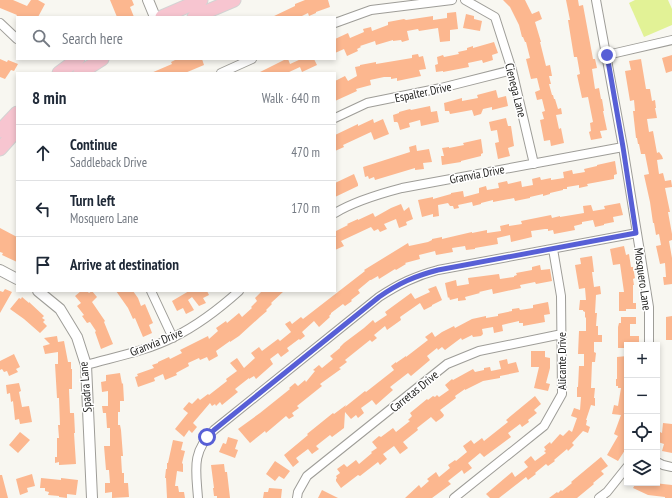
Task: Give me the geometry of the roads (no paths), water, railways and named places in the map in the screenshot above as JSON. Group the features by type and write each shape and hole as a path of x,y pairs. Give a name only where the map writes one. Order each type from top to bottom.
{"main road":[{"path":"164,16 201,0"},
{"path":"196,16 234,0"},
{"path":"60,72 77,60"},
{"path":"82,72 100,60"},
{"path":"0,131 16,114"},
{"path":"0,149 16,131"}],"street":[{"path":"148,0 155,16"},
{"path":"336,23 371,10 452,0"},
{"name":"Cienega Lane","path":"465,0 495,17 512,70 534,164"},
{"name":"Mosquero Lane","path":"596,0 623,147 649,306 649,342"},
{"path":"0,23 16,38"},
{"path":"607,55 672,40"},
{"path":"224,72 250,60"},
{"name":"Espalter Drive","path":"336,118 367,103 441,88 512,70"},
{"name":"Granvia Drive","path":"336,212 374,196 402,188 623,147"},
{"path":"198,498 196,464 197,455 207,437 392,288 407,280 438,270 636,233"},
{"name":"Alicante Drive","path":"454,498 544,426 562,394 561,296 554,249"},
{"path":"0,270 16,278"},
{"name":"Spadra Lane","path":"39,292 60,309 77,337 86,365 92,498"},
{"path":"152,292 173,338"},
{"name":"Granvia Drive","path":"86,365 139,350 173,338 220,308 238,292"},
{"name":"Carretas Drive","path":"297,498 298,492 307,476 447,364 478,351 562,334"},
{"path":"660,464 672,467"},
{"path":"599,498 607,492 624,471"}]}
